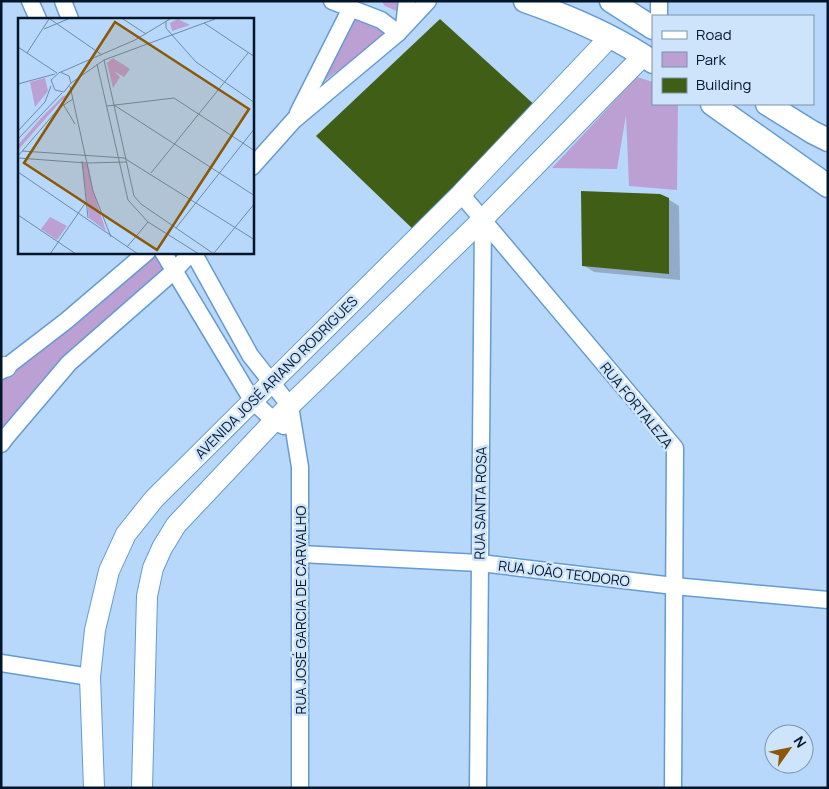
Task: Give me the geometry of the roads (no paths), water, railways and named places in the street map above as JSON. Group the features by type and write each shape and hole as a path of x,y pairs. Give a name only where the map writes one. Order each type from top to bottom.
{"main road":[{"path":"524,1 610,37 648,59"},
{"path":"611,1 652,27"},
{"path":"713,105 828,186"},
{"path":"769,105 828,140"},
{"path":"810,172 828,145"}],"street":[{"path":"30,1 38,18"},
{"path":"63,1 70,18"},
{"path":"332,1 401,29"},
{"path":"401,29 407,1"},
{"path":"254,165 294,120 401,29 428,1"},
{"path":"659,15 660,1"},
{"path":"294,120 351,8"},
{"name":"AVENIDA JOSÉ ARIANO RODRIGUES","path":"94,788 90,677 95,630 109,571 126,534 154,499 461,194 610,37"},
{"path":"142,788 147,596 153,568 176,525 274,421 648,59"},
{"name":"RUA FORTALEZA","path":"461,194 675,448 673,788"},
{"name":"RUA SANTA ROSA","path":"478,788 483,219"},
{"path":"3,368 66,321 145,254"},
{"path":"164,254 252,400 274,421 295,432"},
{"path":"1,444 69,363 191,254"},
{"name":"RUA JOSÉ GARCIA DE CARVALHO","path":"194,254 250,355 290,406 300,467 300,788"},
{"name":"RUA JOÃO TEODORO","path":"300,554 480,562 674,586 828,600"},
{"path":"1,663 90,677"}]}
